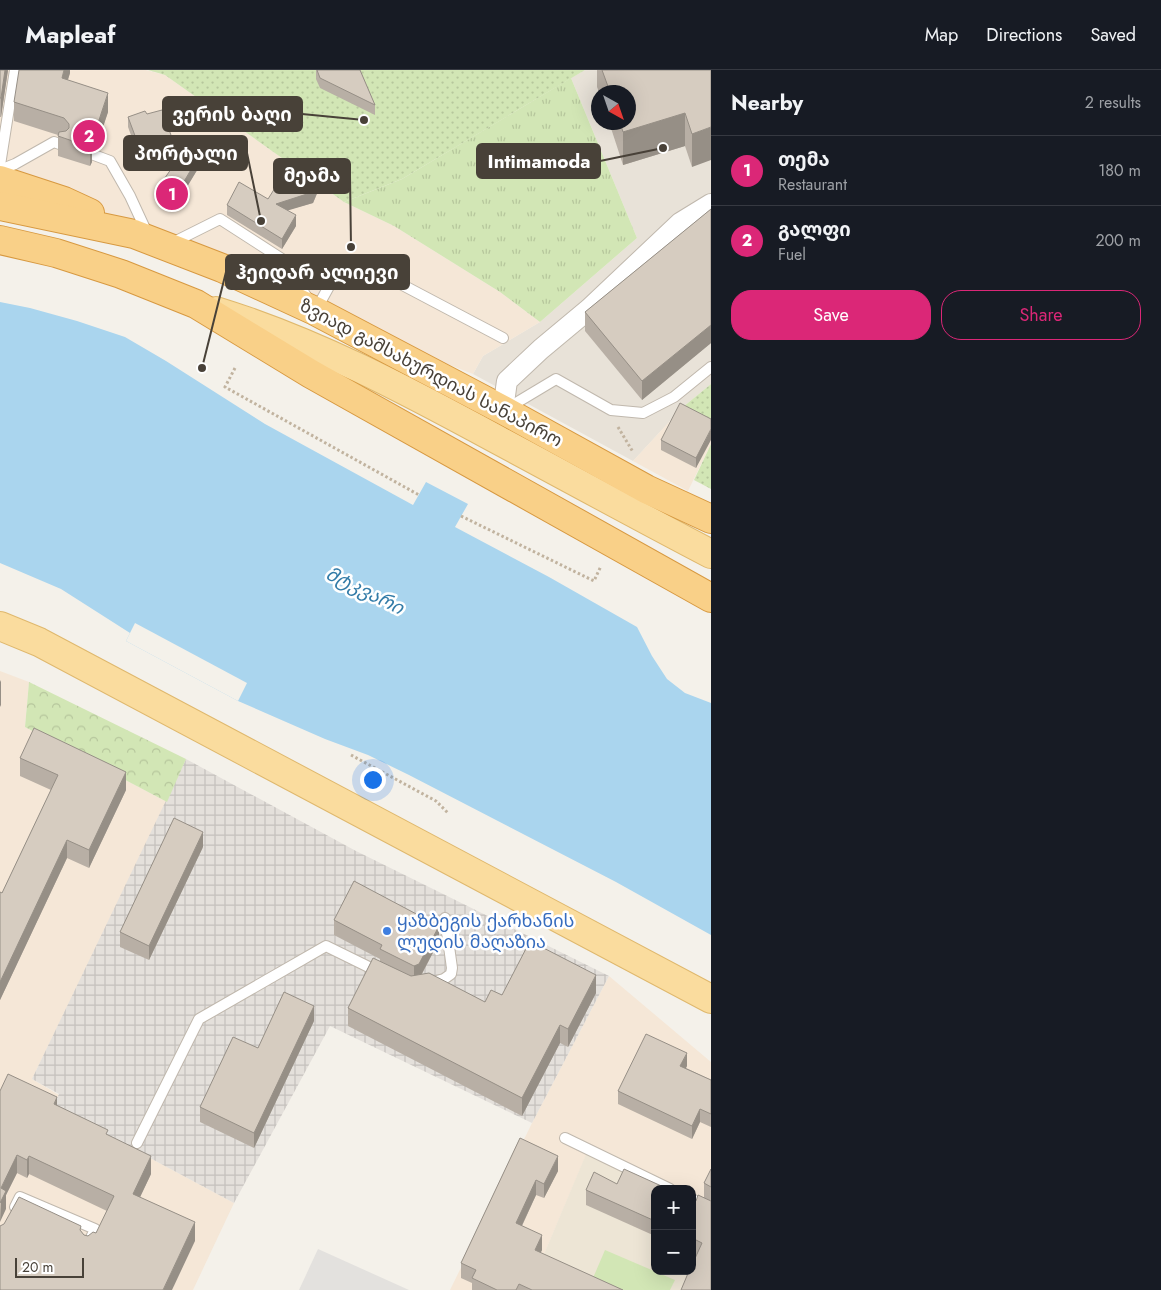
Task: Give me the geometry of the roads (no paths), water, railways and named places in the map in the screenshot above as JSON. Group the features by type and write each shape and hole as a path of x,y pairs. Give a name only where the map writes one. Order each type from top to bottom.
{"highway":[{"path":"0,180 64,202 150,240"},
{"name":"ზვიად გამსახურდიას სანაპირო","path":"0,206 150,240 222,268 315,311 503,410 646,489 711,519"},
{"name":"ზვიად გამსახურდიას სანაპირო","path":"0,240 56,253 121,274 196,304 311,374 711,598"}],"main road":[{"name":"ზვიად გამსახურდიას სანაპირო","path":"196,304 253,322 303,341 372,373 711,554"},
{"path":"0,626 39,642 711,999"}],"street":[{"path":"503,410 507,381 541,349 589,309 680,224 711,204"}],"lane":[{"path":"0,165 16,70"},
{"path":"0,170 15,164 54,142 62,144"},
{"path":"94,155 110,161 130,196 150,240 220,219 282,258 315,311 338,270 351,263 376,271 503,338"},
{"path":"503,410 556,379 611,410 643,413 674,397 711,367"},
{"path":"421,986 444,979 451,974 452,968 445,918"},
{"path":"137,1143 199,1019 326,946 387,975"},
{"path":"565,1138 662,1185"},
{"path":"12,1213 20,1197 95,1229 87,1247"},
{"path":"696,1201 711,1209"}],"water":[{"name":"მტკვარი","path":"0,302 77,321 125,337 265,424 413,505 426,482 468,504 455,527 637,627 667,679 685,693 711,703 711,935 616,882 409,775 368,755 325,739 238,701 126,641 130,633 61,589 0,563"}],"place":[{"name":"ვერის ბაღი","path":"364,120"},
{"name":"გალფი","path":"89,136"},
{"name":"Intimamoda","path":"663,148"},
{"name":"თემა","path":"172,194"},
{"name":"პორტალი","path":"261,221"},
{"name":"მეამა","path":"351,247"},
{"name":"ჰეიდარ ალიევი","path":"202,368"},
{"name":"ყაზბეგის ქარხანის ლუდის მაღაზია","path":"387,931"}]}
